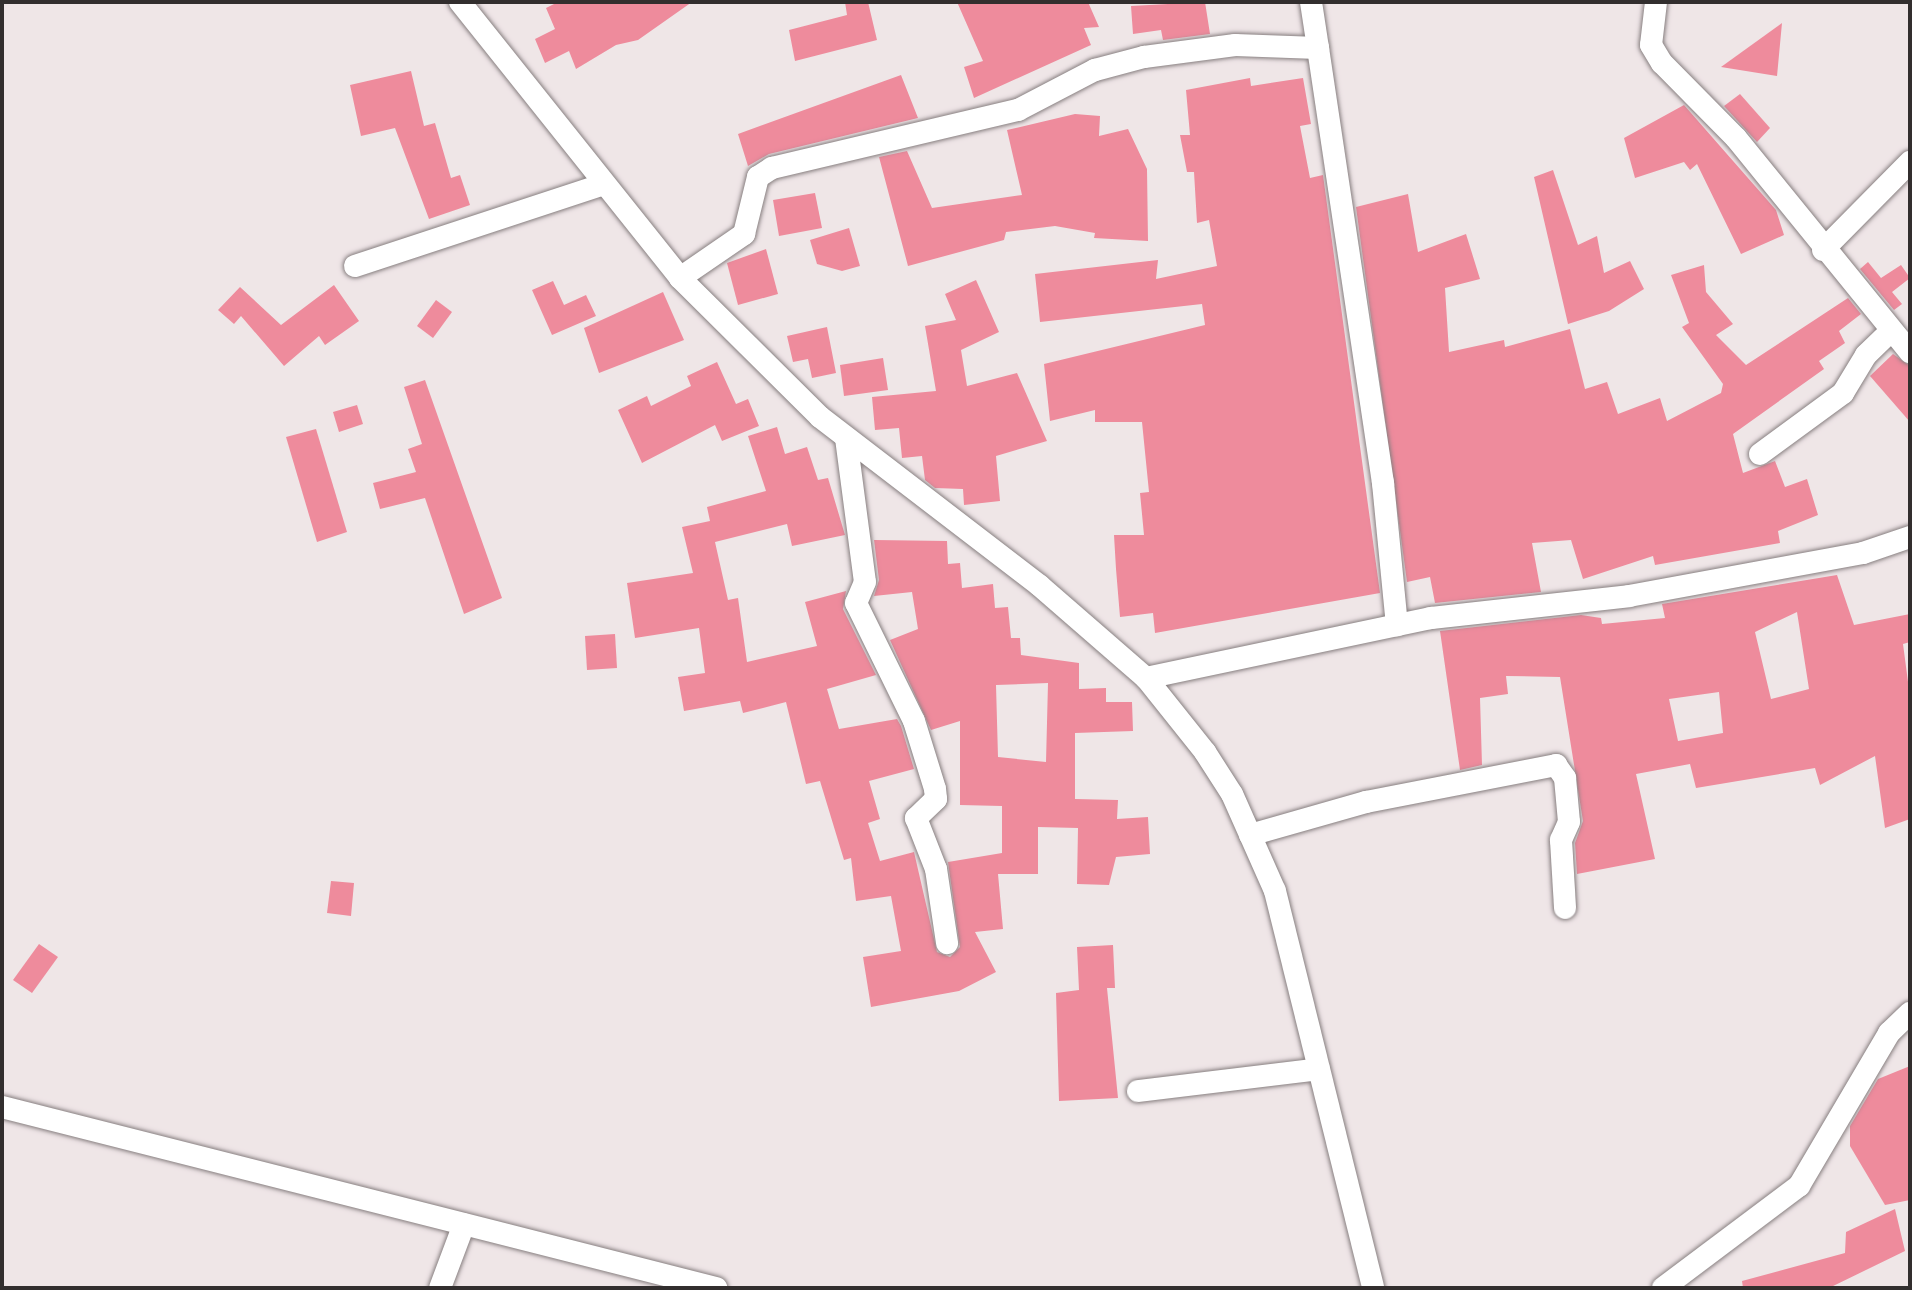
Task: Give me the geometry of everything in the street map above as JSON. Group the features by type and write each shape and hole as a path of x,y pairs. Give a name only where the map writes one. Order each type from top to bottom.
{"street":[{"path":"460,2 680,278 846,438 1040,586 1146,678 1205,752 1250,835 1275,891 1373,1288"},
{"path":"1311,2 1383,483 1397,625"},
{"path":"1656,2 1651,45 1662,63 1736,138 1823,250 1910,352"},
{"path":"680,278 744,234 758,177 772,168 1018,110 1095,70 1144,57 1235,45 1318,48"},
{"path":"1823,250 1910,162"},
{"path":"355,266 604,184"},
{"path":"1760,454 1843,393 1866,355 1891,331"},
{"path":"846,438 865,576 856,603 914,721 935,789 936,799 916,818 936,869 947,943"},
{"path":"1146,678 1397,625 1629,596 1863,553 1910,537"},
{"path":"1250,835 1366,802 1556,765 1565,778 1569,822 1561,840 1565,908"},
{"path":"1663,1288 1799,1186 1889,1033 1910,1013"},
{"path":"1138,1091 1319,1069"},
{"path":"2,1107 716,1288"},
{"path":"440,1288 464,1224"}],"building":[{"path":"558,2 692,2 638,40 616,45 576,69 569,51 545,63 535,39 555,29 546,8"},
{"path":"845,2 868,2 877,40 795,61 789,30 847,15"},
{"path":"957,2 1088,2 1099,27 1084,28 1091,45 974,98 964,67 983,61"},
{"path":"1205,2 1210,34 1163,40 1161,30 1133,34 1131,6"},
{"path":"1782,23 1777,76 1721,67"},
{"path":"411,71 424,126 435,123 451,178 460,175 470,205 429,219 395,128 361,136 350,85"},
{"path":"901,75 918,118 769,154 748,166 738,134"},
{"path":"1250,78 1251,86 1303,78 1311,124 1300,126 1310,178 1323,175 1380,593 1155,633 1153,613 1120,617 1116,569 1114,535 1144,535 1140,493 1149,492 1142,422 1095,422 1095,410 1050,421 1044,364 1205,325 1202,304 1040,322 1035,274 1158,260 1156,279 1217,266 1209,220 1197,223 1194,172 1187,172 1180,135 1190,135 1186,90"},
{"path":"1740,94 1770,128 1757,142 1724,106"},
{"path":"1684,105 1776,210 1784,235 1741,254 1697,164 1690,170 1684,162 1635,178 1624,138"},
{"path":"1075,114 1100,116 1099,136 1128,129 1147,169 1148,241 1094,238 1095,233 1055,226 1006,232 1004,240 908,266 879,157 907,151 932,208 1022,195 1007,130"},
{"path":"1553,170 1578,245 1597,236 1604,273 1630,261 1644,289 1609,311 1568,324 1534,177"},
{"path":"815,193 822,228 779,236 773,200"},
{"path":"1408,194 1418,252 1466,234 1480,279 1445,288 1449,352 1504,340 1505,347 1570,329 1585,389 1607,382 1618,414 1660,398 1667,421 1721,393 1723,384 1682,327 1689,323 1671,275 1704,265 1706,292 1733,324 1716,335 1746,365 1848,298 1861,314 1839,331 1845,343 1819,361 1824,369 1733,434 1743,473 1775,461 1785,487 1807,479 1818,515 1778,531 1780,543 1655,565 1653,556 1583,579 1571,540 1532,543 1541,592 1435,603 1430,577 1407,582 1356,207"},
{"path":"849,228 860,266 842,271 817,264 810,240"},
{"path":"766,249 778,294 738,305 727,263"},
{"path":"1868,262 1881,278 1901,265 1910,278 1892,292 1902,304 1894,310 1860,269"},
{"path":"976,280 999,332 961,350 967,386 1017,373 1047,441 996,456 1000,501 964,505 963,489 935,488 925,480 922,456 902,458 899,428 875,430 872,397 936,391 925,326 956,320 945,294"},
{"path":"553,281 564,305 586,295 596,316 552,335 532,290"},
{"path":"334,285 359,321 325,345 319,336 284,366 241,316 234,324 218,310 240,287 281,325"},
{"path":"663,292 684,340 599,373 584,328"},
{"path":"436,300 452,312 433,338 417,326"},
{"path":"827,327 836,373 812,378 808,359 793,362 787,336"},
{"path":"1893,354 1910,366 1910,422 1870,376"},
{"path":"883,358 888,390 844,396 840,365"},
{"path":"717,362 736,404 748,399 759,426 722,441 715,425 642,463 618,410 647,396 651,406 691,386 687,376"},
{"path":"425,380 502,598 464,614 425,498 380,509 373,483 416,472 408,449 422,444 404,387"},
{"path":"357,405 363,424 339,432 333,412"},
{"path":"777,427 785,454 807,447 818,480 828,478 845,535 792,546 787,524 715,542 728,600 738,598 747,662 817,646 805,602 846,591 843,609 876,675 827,689 839,729 897,719 901,726 914,769 869,781 880,819 868,823 880,861 914,852 937,952 950,957 960,947 948,862 1002,853 1002,806 960,805 960,721 931,730 890,640 918,629 912,592 874,596 879,580 874,540 947,541 948,564 960,563 962,588 993,584 995,608 1008,607 1011,638 1020,638 1021,655 1079,663 1079,689 1106,688 1106,702 1132,702 1133,731 1075,733 1075,799 1118,800 1117,819 1148,817 1150,854 1116,857 1109,885 1077,884 1078,828 1038,827 1038,874 998,874 1003,929 975,932 996,972 959,991 871,1007 863,957 901,951 891,896 856,901 851,858 844,860 820,781 806,784 786,702 743,713 740,701 684,711 678,677 705,673 699,628 635,638 627,583 693,573 682,527 710,521 707,507 766,491 748,436","holes":["1048,683 1046,762 998,757 996,685"]},
{"path":"316,429 347,532 317,542 286,437"},
{"path":"1837,575 1854,625 1910,614 1910,642 1903,644 1910,697 1910,819 1885,828 1875,756 1820,785 1815,768 1696,788 1690,764 1636,774 1655,859 1577,874 1575,843 1583,821 1560,677 1506,676 1508,694 1480,698 1482,765 1460,770 1440,631 1581,615 1601,618 1602,624 1665,618 1662,604","holes":["1797,612 1809,689 1771,699 1755,632","1719,692 1723,733 1678,741 1669,699"]},
{"path":"615,634 617,668 587,670 585,636"},
{"path":"331,881 354,883 351,916 327,913"},
{"path":"39,944 58,957 32,993 13,980"},
{"path":"1113,945 1115,988 1107,988 1118,1098 1059,1101 1056,993 1079,990 1077,947"},
{"path":"1910,1066 1910,1200 1885,1205 1850,1146 1850,1126 1878,1079"},
{"path":"1895,1209 1905,1251 1829,1288 1743,1288 1742,1281 1845,1253 1846,1232"}]}
